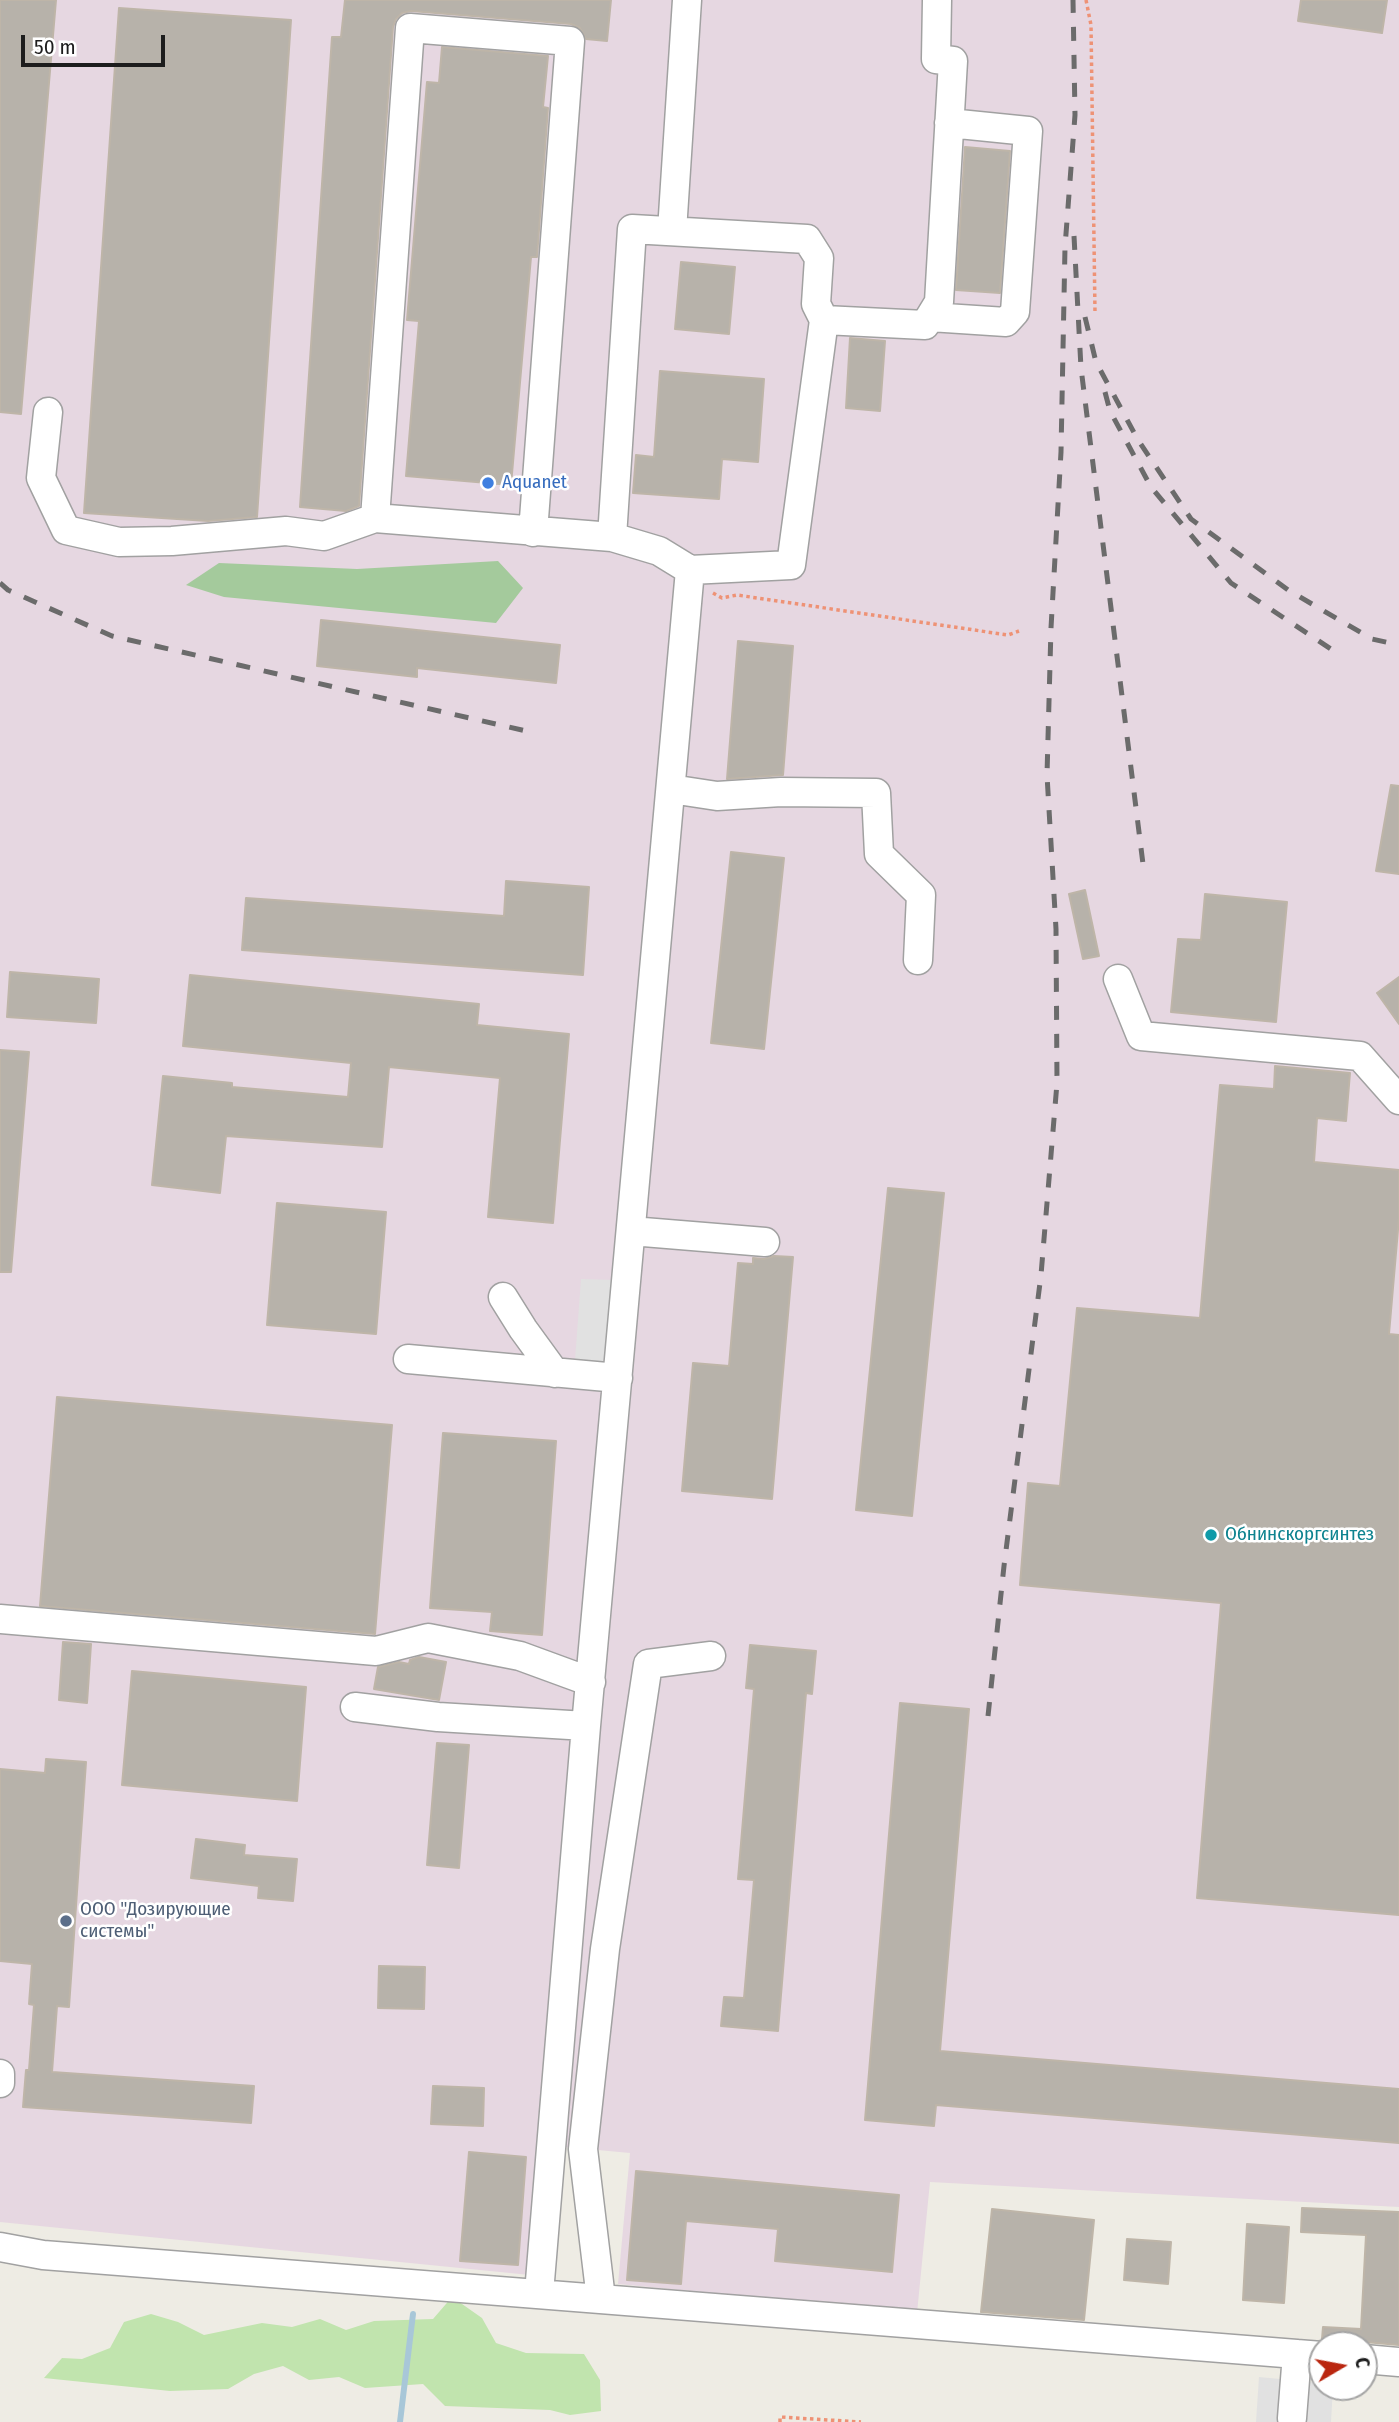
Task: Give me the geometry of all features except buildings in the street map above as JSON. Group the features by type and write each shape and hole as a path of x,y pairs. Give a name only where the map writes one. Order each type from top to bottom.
{"street":[{"path":"672,231 687,0"},
{"path":"824,320 925,325 939,302 953,61 936,59 937,0"},
{"path":"375,518 410,28 570,41 533,532"},
{"path":"930,317 1006,322 1015,312 1028,131 949,123"},
{"path":"48,412 41,478 66,530 119,542 172,541 286,531 324,536 375,518 612,537 659,551 690,575 791,565 824,320 816,304 819,258 807,239 632,229 612,537"},
{"path":"539,2293 586,1726 690,575"},
{"path":"671,789 717,796 781,792 876,793 879,854 921,895 918,960"},
{"path":"1118,979 1141,1035 1360,1056 1399,1100"},
{"path":"631,1231 765,1242"},
{"path":"503,1297 555,1373"},
{"path":"408,1359 618,1378"},
{"path":"0,1619 376,1651 429,1638 520,1656 591,1682"},
{"path":"601,2299 583,2149 605,1949 648,1664 711,1656"},
{"path":"355,1707 438,1717 586,1726"},
{"path":"0,2074 0,2083"},
{"path":"0,2247 43,2255 1308,2355"},
{"path":"1292,2418 1308,2359"},
{"path":"1378,2360 1399,2362"}],"path":[{"path":"1086,0 1091,25 1096,313"},
{"path":"690,575 722,598 737,595 1008,635 1018,631"},
{"path":"780,2422 780,2417 861,2422"}],"shaded area":[{"path":"0,0 1399,0 1399,2207 930,2182 917,2313 618,2284 630,2153 544,2145 530,2275 0,2222"},
{"path":"581,1279 615,1280 608,1362 575,1360"},
{"path":"1259,2377 1308,2382 1308,2401 1332,2401 1331,2422 1256,2422"}],"green space":[{"path":"498,561 523,588 496,623 224,597 186,585 219,563 357,569"},
{"path":"452,2297 482,2318 496,2343 526,2353 584,2354 600,2380 601,2411 570,2415 550,2410 445,2406 423,2384 365,2388 339,2377 309,2380 283,2366 254,2374 228,2389 170,2391 44,2378 62,2358 82,2359 110,2348 124,2322 151,2314 178,2322 204,2335 262,2323 292,2327 320,2319 346,2330 374,2321 433,2319"}],"waterway":[{"path":"400,2422 413,2314"}],"railway":[{"path":"988,1716 1041,1275 1057,1083 1056,929 1047,775 1051,628 1061,452 1065,247 1075,115 1073,0"},
{"path":"1074,236 1081,368 1144,872"},
{"path":"1085,317 1096,362 1138,440 1191,519 1288,590 1372,639 1399,645"},
{"path":"1105,392 1110,411 1151,487 1231,583 1334,651"},
{"path":"0,583 8,590 112,636 526,731"}],"place":[{"name":"Aquanet","path":"488,483"},
{"name":"Обнинскоргсинтез","path":"1211,1535"},
{"name":"ООО \"Дозирующие системы\"","path":"66,1921"}]}
